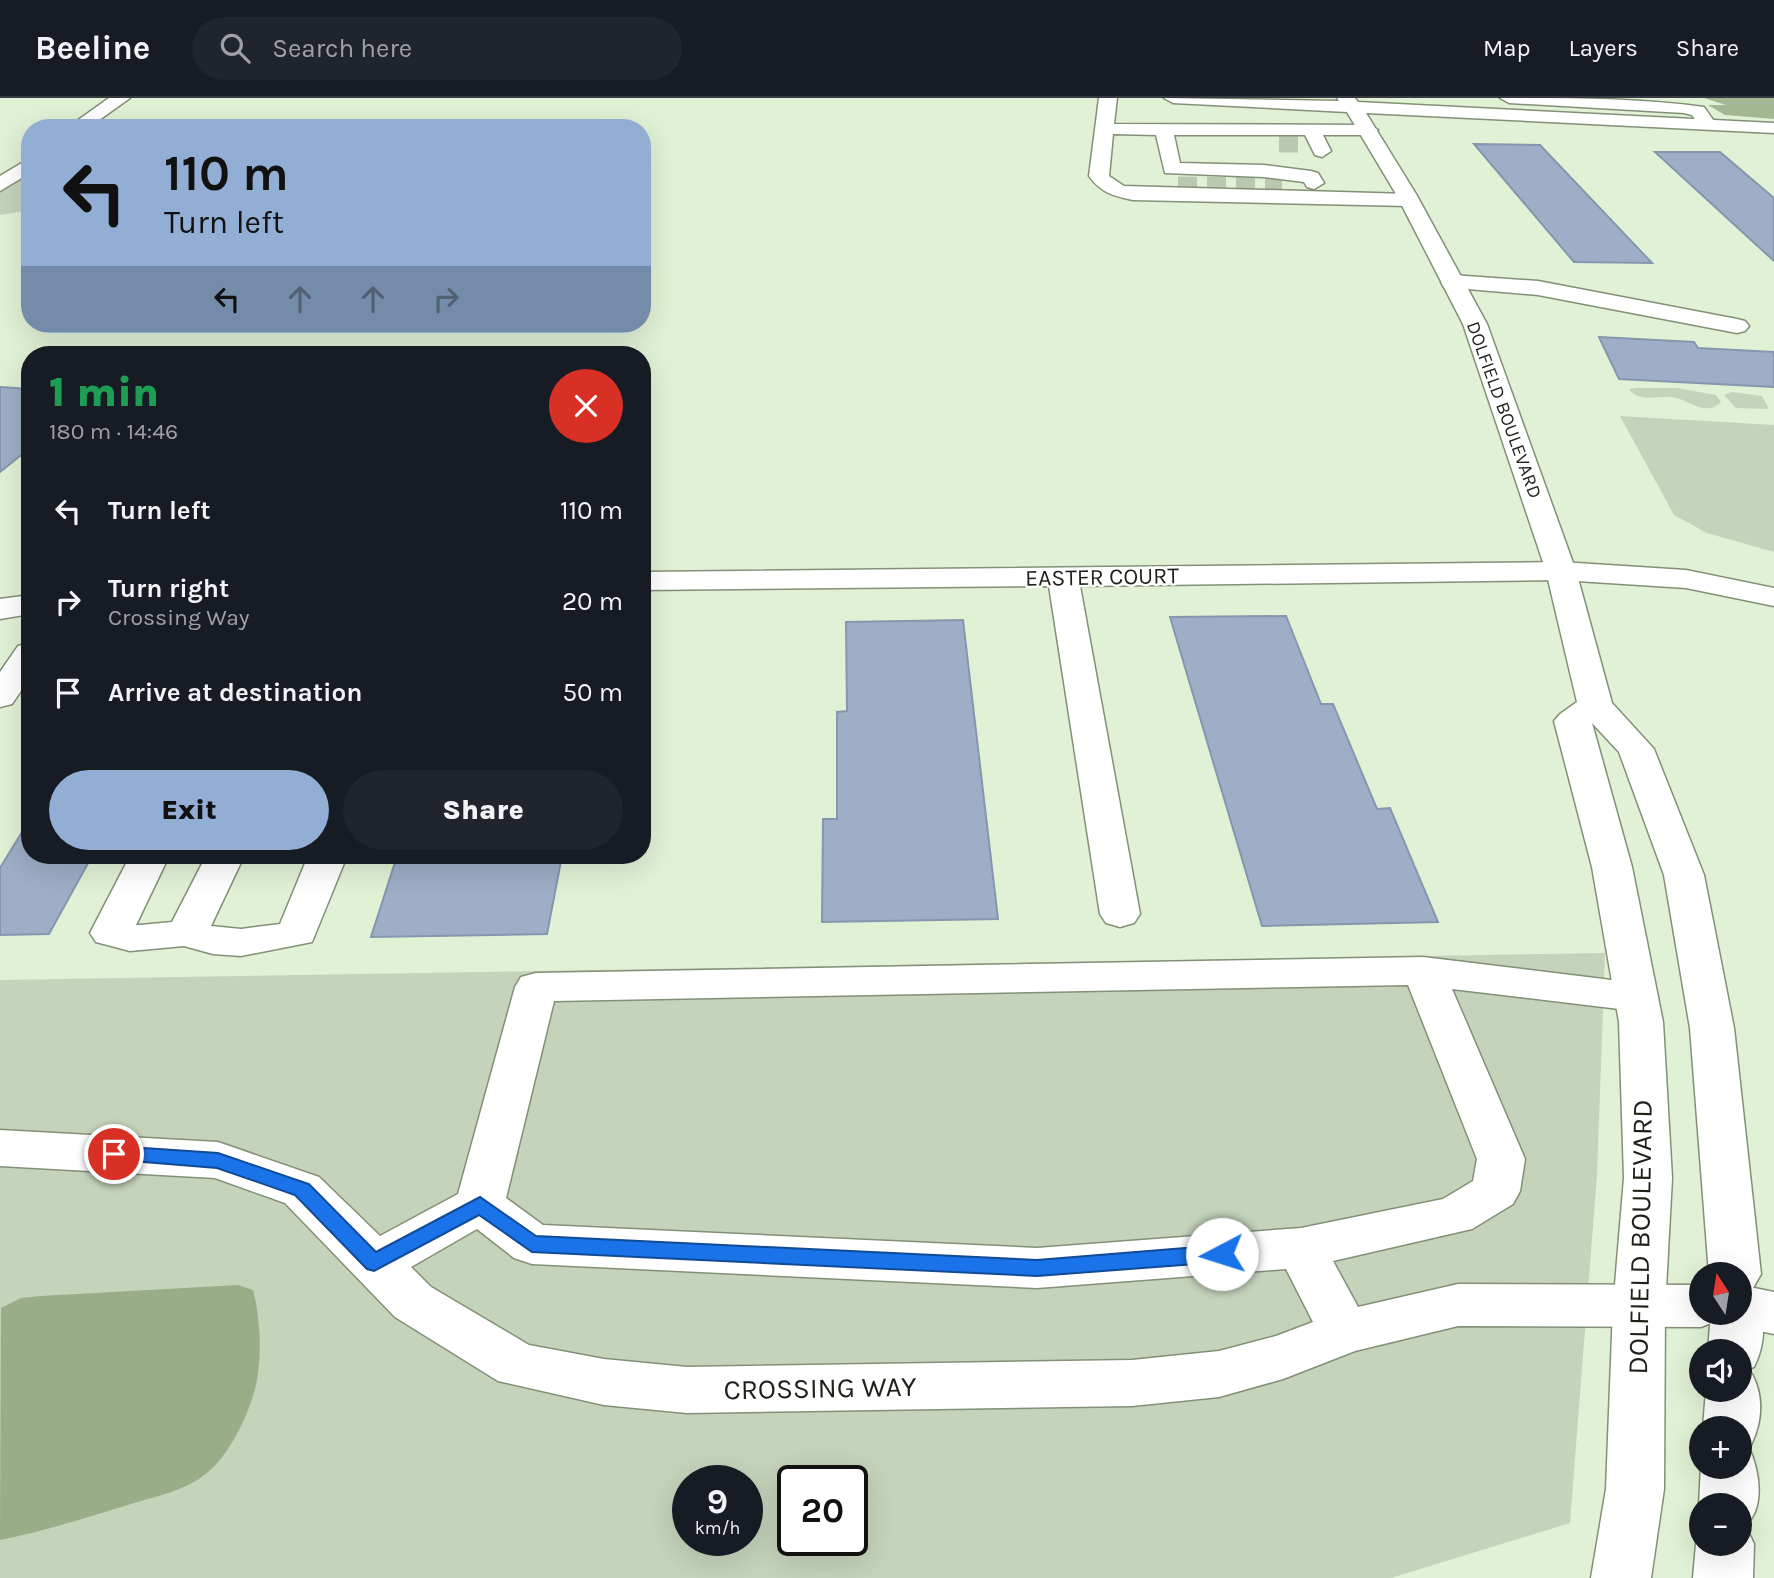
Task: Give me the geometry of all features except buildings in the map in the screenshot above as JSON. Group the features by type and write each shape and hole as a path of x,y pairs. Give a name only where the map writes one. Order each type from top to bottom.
{"main road":[{"path":"90,119 121,98"},
{"path":"1108,98 1099,176 1105,186 1113,190 1137,186 1178,186"},
{"path":"1173,98 1508,106 1587,118 1774,128"},
{"path":"1508,106 1544,101 1684,108 1698,111 1707,124"},
{"path":"1544,101 1587,118"},
{"name":"DOLFIELD BOULEVARD","path":"1348,103 1369,130 1475,324 1561,571 1595,706 1572,721 1612,867 1641,1022 1648,1178 1639,1308 1635,1489 1621,1578"},
{"path":"1103,129 1165,132 1295,147 1369,130"},
{"path":"1123,148 1127,140 1165,132"},
{"path":"1165,132 1172,169 1264,171 1311,177 1316,187"},
{"path":"0,185 21,170"},
{"path":"1137,186 1343,189"},
{"path":"1282,187 1343,189 1409,201"},
{"path":"1452,282 1538,288 1737,326"},
{"name":"EASTER COURT","path":"651,581 1561,571 1650,575 1774,597"},
{"path":"1063,578 1120,914"},
{"path":"0,609 21,606"},
{"path":"0,697 21,666"},
{"path":"1595,706 1636,748 1684,875 1712,1028 1734,1262"},
{"path":"145,864 111,933 123,937 157,937 188,932 205,942 276,939 297,933 324,864"},
{"path":"188,932 221,864"},
{"path":"480,1205 532,1244 1037,1268 1301,1248 1455,1216 1496,1191 1501,1159 1423,971"},
{"path":"374,1263 480,1205 536,987 1423,971 1636,997"},
{"name":"CROSSING WAY","path":"0,1148 218,1160 302,1190 413,1302 517,1365 604,1382 687,1390 1132,1383 1219,1374 1283,1357 1345,1332 1406,1315 1458,1305 1689,1306"},
{"path":"1301,1248 1345,1332"},
{"path":"1752,1308 1774,1313"},
{"path":"1723,1578 1725,1556"}],"shaded area":[{"path":"1704,98 1774,98 1774,119 1725,115 1708,105 1726,105"},
{"path":"21,172 21,212 0,215 0,178"},
{"path":"1677,388 1716,395 1721,402 1704,408 1676,398 1638,396 1629,389"},
{"path":"1732,392 1762,396 1769,409 1736,408 1724,395"},
{"path":"1620,416 1774,425 1774,552 1707,533 1674,515"},
{"path":"1605,953 1597,1175 1570,1523 1391,1578 0,1578 0,980"},
{"path":"238,1285 253,1290 260,1335 259,1369 254,1392 238,1433 213,1468 187,1486 170,1492 0,1540 1,1308 21,1298 41,1296"}],"tunnel":[{"path":"1279,143 1299,143"},
{"path":"1178,186 1282,187"}],"route":[{"path":"114,1154 218,1160 302,1190 374,1263 480,1205 532,1244 1037,1268 1222,1254"}]}
